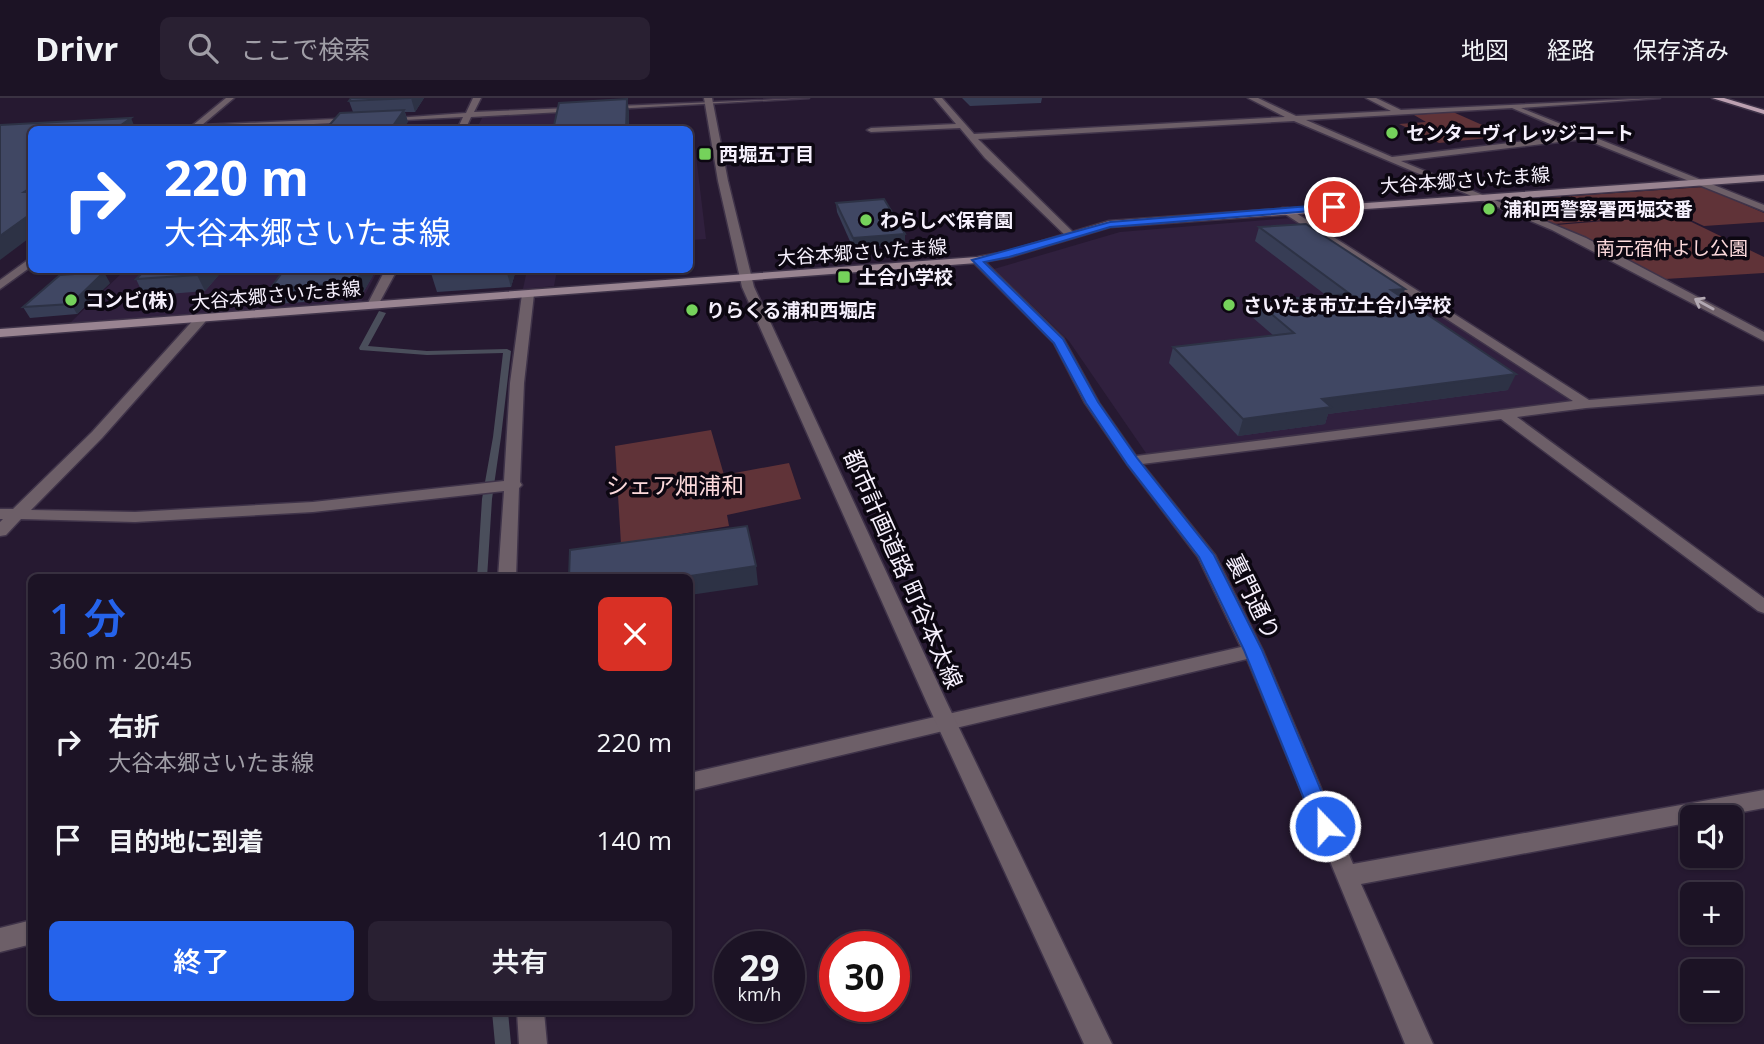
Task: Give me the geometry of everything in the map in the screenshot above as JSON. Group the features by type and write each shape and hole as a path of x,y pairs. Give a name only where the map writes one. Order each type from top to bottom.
{"main road":[{"path":"1716,98 1762,111"},
{"name":"大谷本郷さいたま線","path":"0,333 977,260 1006,255 1110,224 1764,178"}],"street":[{"path":"196,126 230,98"},
{"path":"463,126 477,98"},
{"path":"247,126 709,100 805,98"},
{"path":"938,98 970,137 1070,234"},
{"path":"1252,98 1619,257 1764,337"},
{"path":"1370,98 1401,112"},
{"path":"1489,98 1764,208"},
{"path":"970,137 1656,98"},
{"name":"都市計画道路 町谷本太線","path":"709,100 744,278 947,724 1098,1044"},
{"path":"871,130 961,126"},
{"path":"1390,160 1586,136"},
{"path":"1285,210 1586,404"},
{"name":"裏門通り","path":"977,260 1059,341 1092,403 1132,461 1206,555 1253,650 1419,1044"},
{"path":"0,286 28,263"},
{"path":"373,305 389,273"},
{"path":"507,574 500,487 528,294"},
{"path":"0,531 97,435 201,319"},
{"path":"1132,461 1586,404 1764,390"},
{"path":"1504,414 1764,607"},
{"path":"0,514 163,515 313,507 500,487"},
{"path":"693,781 947,724 1253,650"},
{"path":"1346,876 1764,799"},
{"path":"0,940 28,933"},
{"path":"531,1015 533,1044"}],"shaded area":[{"path":"557,112 554,126 478,126 483,116"},
{"path":"693,147 695,147 706,239 693,240"},
{"name":"さいたま市立土合小学校","path":"1291,218 1574,401 1148,456 1069,341 994,269 1120,232"},
{"path":"122,273 376,273 361,302 70,323"},
{"path":"526,273 556,273 554,286 523,289"}],"green space":[{"path":"1453,112 1507,136 1439,143 1399,124 1426,122 1414,115"},
{"path":"1704,187 1764,213 1764,222 1704,226 1678,214 1554,224 1499,201"},
{"name":"南元宿仲よし公園","path":"1677,215 1764,257 1764,273 1665,279 1556,225"},
{"name":"シェア畑浦和","path":"711,430 724,475 789,463 801,499 727,515 729,526 621,544 615,446"}],"building":[{"path":"351,98 411,98 349,101"},
{"path":"627,99 626,126 554,126 559,103"},
{"path":"404,110 393,126 329,126 340,113"},
{"path":"131,118 120,126 28,126 28,190 24,192 28,192 28,216 0,236 0,125"},
{"path":"884,199 905,234 853,238 836,203"},
{"path":"1306,224 1405,289 1391,290 1516,374 1322,399 1331,407 1243,419 1173,347 1294,333 1256,301 1350,294 1259,227"},
{"path":"103,273 71,304 23,307 60,275"},
{"path":"142,273 199,273 197,275 136,279"},
{"path":"282,273 361,273 355,283 270,289"},
{"path":"747,526 756,566 693,576 569,574 570,550"}],"waterway":[{"path":"382,313 363,348 427,353 507,351 487,499 482,574"},
{"path":"500,1015 503,1044"}],"place":[{"name":"センターヴィレッジコート","path":"1392,133"},
{"name":"西堀五丁目","path":"705,154"},
{"name":"浦和西警察署西堀交番","path":"1489,209"},
{"name":"わらしべ保育園","path":"866,220"},
{"name":"土合小学校","path":"844,277"},
{"name":"コンビ(株)","path":"71,300"},
{"name":"さいたま市立土合小学校","path":"1229,305"},
{"name":"りらくる浦和西堀店","path":"692,310"}],"route":[{"path":"1325,826 1253,650 1206,555 1132,461 1092,403 1059,341 977,260 1006,255 1110,224 1334,207"}]}
